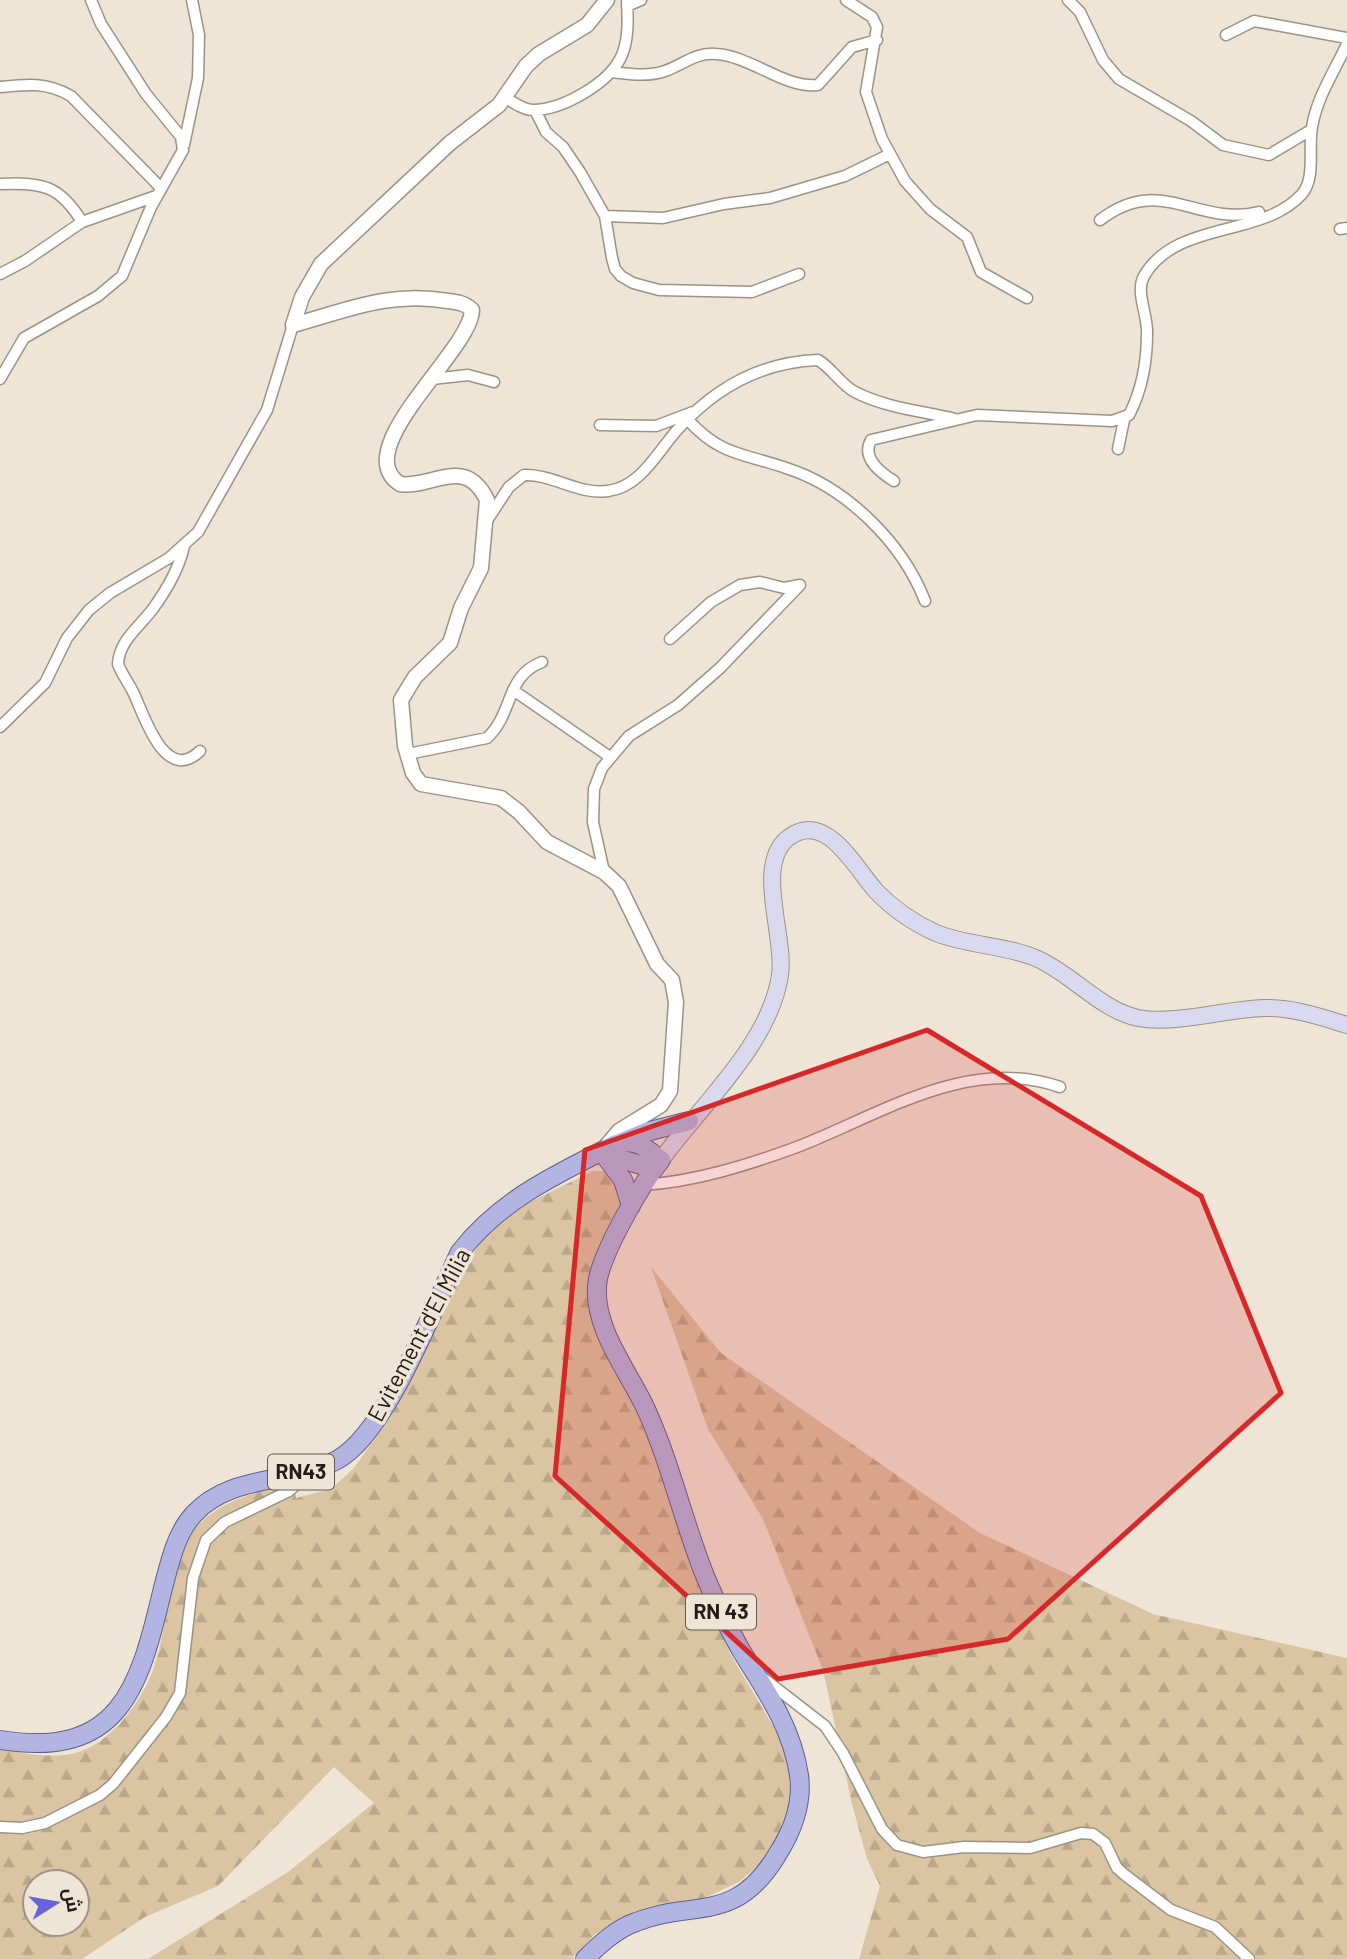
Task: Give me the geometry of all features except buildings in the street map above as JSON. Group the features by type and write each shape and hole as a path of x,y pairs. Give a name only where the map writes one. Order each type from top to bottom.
{"main road":[{"path":"657,1164 744,1055 773,1004 780,975 782,947 773,894 774,863 782,844 805,830 824,833 841,845 876,891 915,922 945,936 1040,960 1126,1014 1167,1019 1281,1009 1347,1025"},
{"name":"Evitement d'El Milia","path":"0,1740 64,1741 98,1727 119,1708 133,1687 174,1551 194,1514 222,1495 238,1488 338,1460 357,1444 373,1424 407,1364 460,1252 476,1231 519,1195 620,1143 646,1132 689,1121"},
{"path":"620,1143 639,1143 657,1164"},
{"path":"603,1154 657,1164"},
{"path":"603,1154 623,1180 631,1206"},
{"name":"RN 43","path":"585,1959 604,1941 634,1922 657,1915 712,1909 729,1902 748,1889 776,1858 792,1828 799,1779 794,1748 781,1717 732,1634 705,1576 645,1408 604,1328 597,1304 597,1283 603,1263 642,1185 657,1164"}],"street":[{"path":"91,0 101,24 146,94 178,132 184,146"},
{"path":"0,379 24,338 98,296 122,276 159,192 181,157 184,146 198,78 200,35 191,0"},
{"path":"0,727 45,682 67,638 89,610 184,546 198,533 267,410 302,298 321,264 450,143 487,115 526,66 587,25 607,0"},
{"path":"504,97 522,107 535,110 557,105 612,72 621,58 625,43 627,3 642,0"},
{"path":"846,0 872,17 877,27 877,40 867,74 866,92 890,154 919,197 967,237 979,269 1027,298"},
{"path":"1068,0 1080,12 1103,60 1119,79 1191,121 1223,145 1269,155 1311,131"},
{"path":"1226,35 1246,23 1263,21 1347,38"},
{"path":"612,72 654,73 696,56 718,54 753,62 793,82 818,85 852,47 877,40"},
{"path":"1118,449 1124,420 1137,400 1147,350 1146,316 1140,290 1146,272 1164,255 1190,240 1279,209 1297,199 1306,189 1311,131 1318,99 1347,44"},
{"path":"0,87 40,83 56,87 71,96 159,192"},
{"path":"535,110 546,132 563,147 606,216 615,269 633,283 644,287 690,292 714,289 752,292 799,274"},
{"path":"606,216 663,219 724,204 770,198 845,176 890,154"},
{"path":"0,184 44,187 66,197 82,222"},
{"path":"0,274 82,222 159,192"},
{"path":"1100,220 1114,209 1143,199 1231,215 1279,209"},
{"path":"293,325 389,298 430,299 467,305 472,310 472,315 432,379 393,434 386,457 394,481 406,485 446,475 460,476 485,494 488,505 481,568 461,608 450,643 415,677 403,694 401,717 413,773 421,784 501,798 519,812 547,842 604,872 619,886 657,964 671,980 676,1002 670,1091 661,1105 613,1136 603,1154"},
{"path":"484,524 509,487 524,475 589,491 609,491 628,485 700,409 729,385 754,372 818,360 847,387 863,396 905,409 958,420"},
{"path":"432,379 468,375 494,382"},
{"path":"600,425 656,426 700,409"},
{"path":"894,481 874,465 869,455 870,441 977,415 1124,420"},
{"path":"688,420 713,444 813,477 848,498 895,549 925,601"},
{"path":"184,546 169,583 118,653 118,664 155,743 182,759 193,758 200,751"},
{"path":"604,872 594,833 593,807 597,778 610,757 638,730 678,705 720,668 800,585 784,588 760,582 740,585 711,602 670,639"},
{"path":"408,754 486,738 506,710 525,669 542,662"},
{"path":"513,690 610,757"},
{"path":"642,1185 676,1182 764,1158 945,1086 1019,1076 1060,1087"},
{"path":"0,1827 22,1828 45,1823 100,1795 113,1784 166,1717 180,1693 193,1578 206,1540 236,1515 289,1492 313,1469"},
{"path":"758,1675 825,1726 843,1753 882,1829 897,1845 923,1852 964,1847 1030,1848 1081,1833 1093,1834 1105,1843 1117,1868 1125,1875 1171,1910 1215,1927 1249,1959"}],"highlighted area":[{"path":"927,1030 1201,1196 1281,1393 1008,1639 778,1679 555,1476 585,1150"}],"green space":[{"path":"593,1171 610,1171 623,1201 608,1239 599,1333 655,1452 689,1552 729,1652 783,1743 791,1778 791,1800 774,1844 758,1866 739,1882 700,1900 647,1907 619,1919 594,1935 572,1959 148,1959 288,1872 374,1803 334,1767 218,1886 145,1917 82,1959 0,1959 0,1749 47,1755 78,1752 107,1736 120,1724 141,1696 154,1667 176,1570 191,1534 218,1509 242,1498 293,1483 296,1498 331,1489 353,1469 390,1418 461,1272 482,1240 510,1212"},
{"path":"651,1267 721,1353 980,1533 1153,1614 1347,1658 1347,1959 859,1959 880,1886 867,1859 852,1804 823,1670 763,1519 708,1429"}]}
